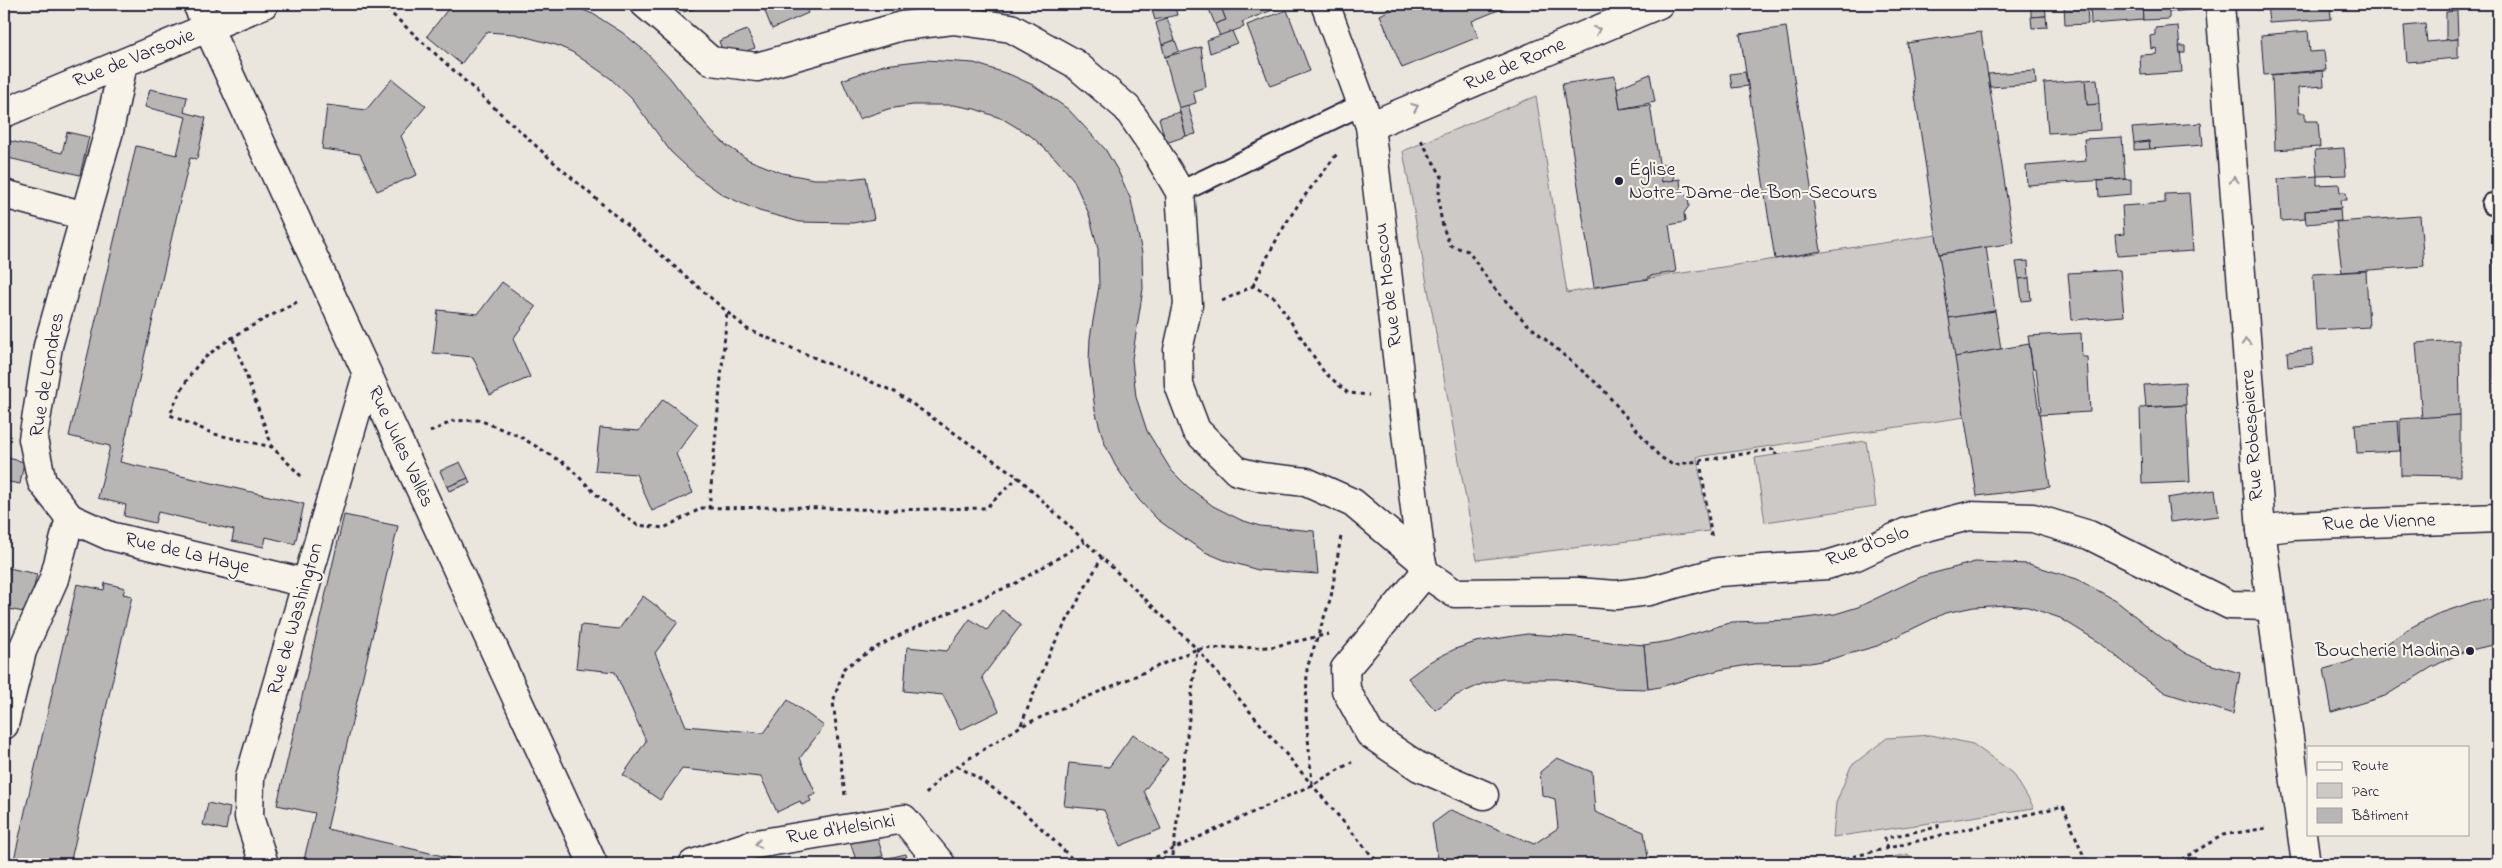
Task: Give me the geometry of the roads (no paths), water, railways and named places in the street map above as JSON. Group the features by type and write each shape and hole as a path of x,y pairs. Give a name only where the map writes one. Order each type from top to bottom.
{"street":[{"name":"Rue Jules Vallès","path":"197,4 593,864"},
{"name":"Rue de Varsovie","path":"4,113 264,4"},
{"path":"645,4 711,61 757,68 902,26 953,20 1011,28 1074,63 1126,108 1153,146 1180,192"},
{"name":"Rue de Moscou","path":"1325,4 1366,115 1423,567"},
{"name":"Rue de Rome","path":"1366,115 1405,111 1659,4"},
{"name":"Rue Robespierre","path":"2220,4 2261,530 2306,864"},
{"name":"Rue de Londres","path":"70,518 42,482 33,439 48,346 109,131 123,64"},
{"name":"Rue d'Oslo","path":"1180,192 1188,305 1178,350 1179,385 1196,430 1237,471 1261,477 1306,482 1353,503 1454,593 1576,592 1616,595 1648,592 1718,572 1827,565 1856,556 1907,532 1969,516 2033,518 2089,535 2230,605 2270,606"},
{"path":"4,194 85,216"},
{"name":"Rue de Washington","path":"264,864 249,817 250,777 367,375"},
{"path":"4,725 13,650 54,579 70,518"},
{"name":"Rue de La Haye","path":"70,518 110,536 306,583"},
{"name":"Rue de Vienne","path":"2261,530 2292,526 2498,518"},
{"path":"1423,567 1345,669 1346,690 1370,734 1419,767 1484,795"},
{"name":"Rue d'Helsinki","path":"694,864 751,845 904,819 941,864"}],"lane":[{"path":"1180,192 1366,115"}],"place":[{"name":"Église Notre-Dame-de-Bon-Secours","path":"1619,181"},
{"name":"Boucherie Madina","path":"2470,651"}]}
